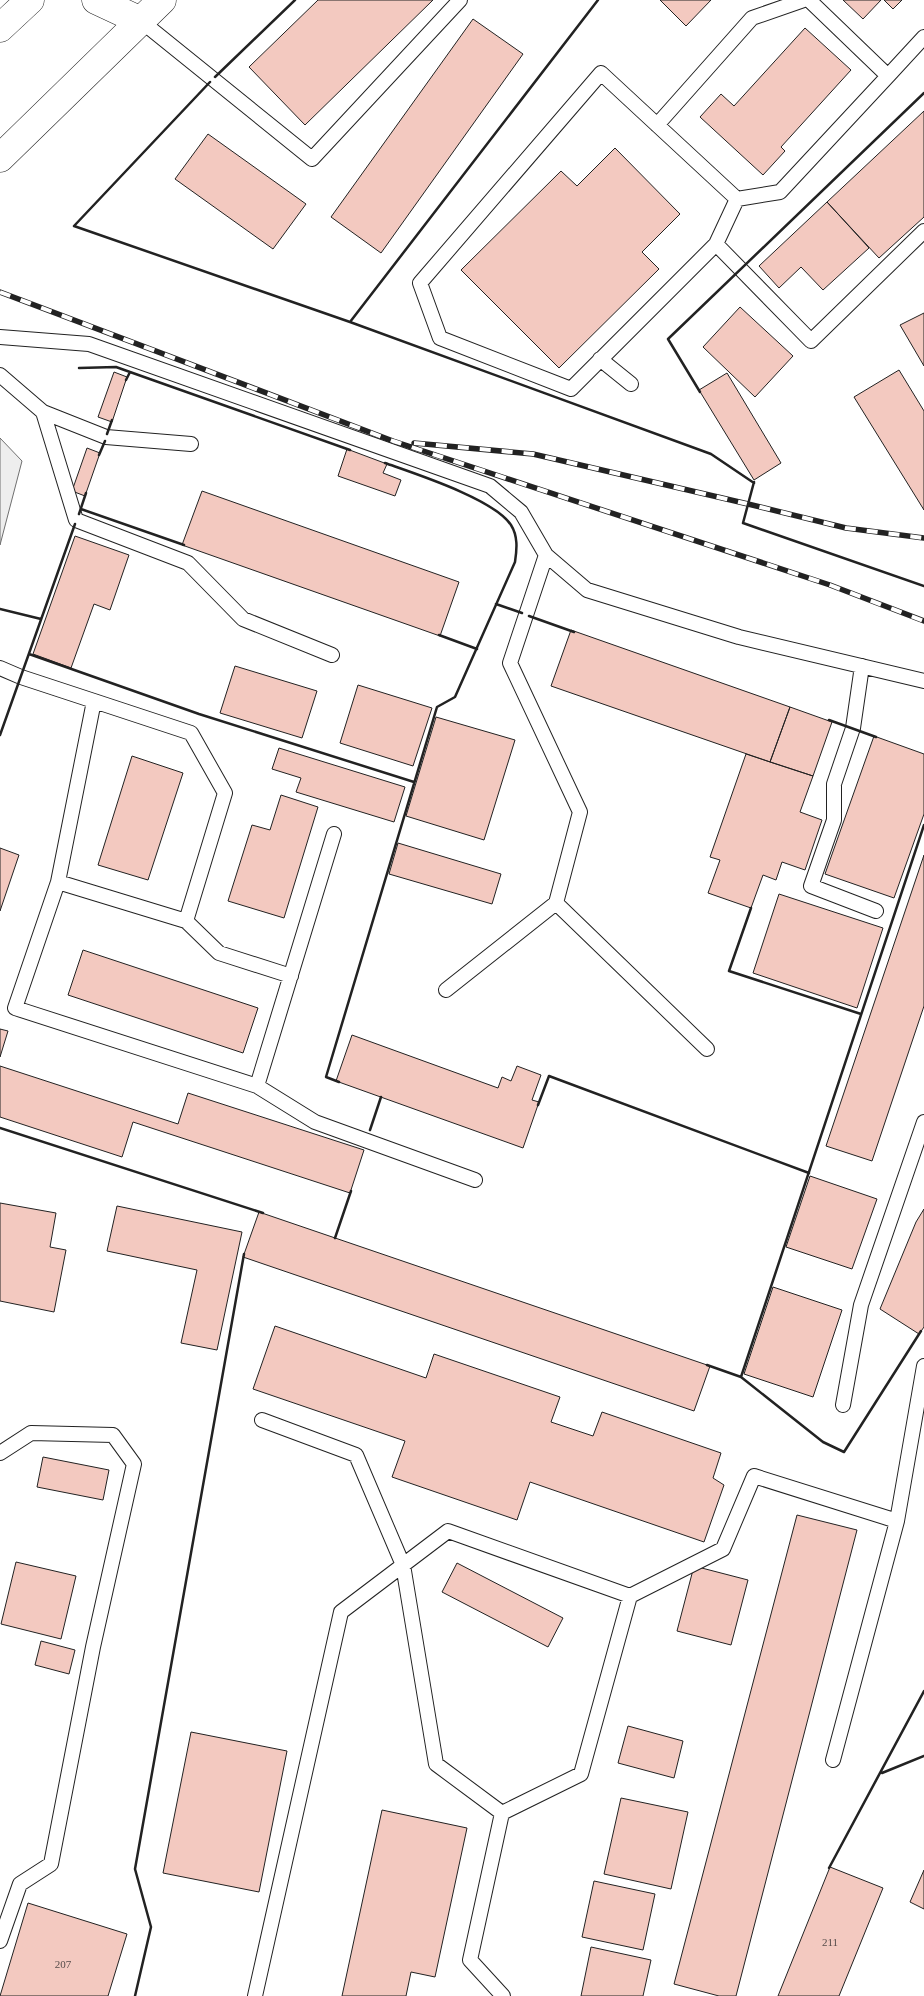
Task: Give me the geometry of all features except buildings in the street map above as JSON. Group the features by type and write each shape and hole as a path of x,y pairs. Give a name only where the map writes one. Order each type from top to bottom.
{"main road":[{"path":"0,28 30,0"},
{"path":"96,0 141,21"},
{"path":"0,158 162,0"}],"lane":[{"path":"141,21 312,159 460,0"},
{"path":"657,125 752,18 804,0"},
{"path":"809,0 888,76"},
{"path":"737,199 780,192 924,37"},
{"path":"601,73 737,199 716,244 571,389 440,338 420,283 601,73"},
{"path":"716,244 811,340 924,231"},
{"path":"0,337 89,344 490,486 521,512 546,555 587,590 739,638 924,681"},
{"path":"600,360 631,384"},
{"path":"0,375 43,412 106,437 191,444"},
{"path":"43,412 76,520 188,563 242,619 332,655"},
{"path":"446,990 556,903 580,812 510,663 546,555"},
{"path":"862,666 853,728 834,784 834,820 811,886 876,911"},
{"path":"0,668 21,677 191,733 225,793 186,921"},
{"path":"94,701 58,882 15,1008 257,1086 315,1122 475,1180"},
{"path":"257,1086 334,834"},
{"path":"58,882 186,921 219,953 291,976"},
{"path":"556,903 707,1049"},
{"path":"843,1405 861,1305 924,1122"},
{"path":"833,1760 897,1521 924,1366"},
{"path":"262,1420 356,1455 403,1565 436,1764 502,1813"},
{"path":"0,1453 32,1433 113,1436 134,1464 93,1648 51,1864 20,1884 0,1941"},
{"path":"255,1996 341,1612 448,1531 630,1596 723,1549 754,1476 897,1521"},
{"path":"502,1813 581,1774 630,1596"},
{"path":"502,1813 470,1960 503,1996"}],"shaded area":[{"path":"0,438 22,461 0,545"}],"railway":[{"path":"0,292 393,441 830,585 924,621"},
{"path":"414,443 533,454 846,528 924,538"}],"wall":[{"path":"215,77 295,0"},
{"path":"350,322 598,0"},
{"path":"210,82 74,226 350,322 711,454 754,483"},
{"path":"700,392 668,339 924,93"},
{"path":"79,368 116,367 130,372"},
{"path":"126,380 130,372 350,450"},
{"path":"107,434 112,420"},
{"path":"99,455 105,441"},
{"path":"339,1082 326,1077 437,707 455,697 515,562 516,552 516,538 513,529 502,515 453,488 385,463"},
{"path":"754,482 743,523 924,586"},
{"path":"79,514 86,493"},
{"path":"81,509 184,545"},
{"path":"0,735 75,524"},
{"path":"496,604 522,613"},
{"path":"0,609 41,619"},
{"path":"529,616 574,632"},
{"path":"439,635 477,649"},
{"path":"29,654 199,714 414,782"},
{"path":"829,720 876,737"},
{"path":"741,1377 924,825"},
{"path":"751,908 729,971 861,1014"},
{"path":"538,1105 549,1076 809,1173"},
{"path":"370,1130 381,1097"},
{"path":"0,1128 263,1213"},
{"path":"335,1238 351,1191"},
{"path":"135,1996 151,1927 135,1869 244,1254"},
{"path":"707,1365 741,1377 823,1442 844,1452 921,1331"},
{"path":"829,1868 924,1691"},
{"path":"882,1773 924,1756"}]}
